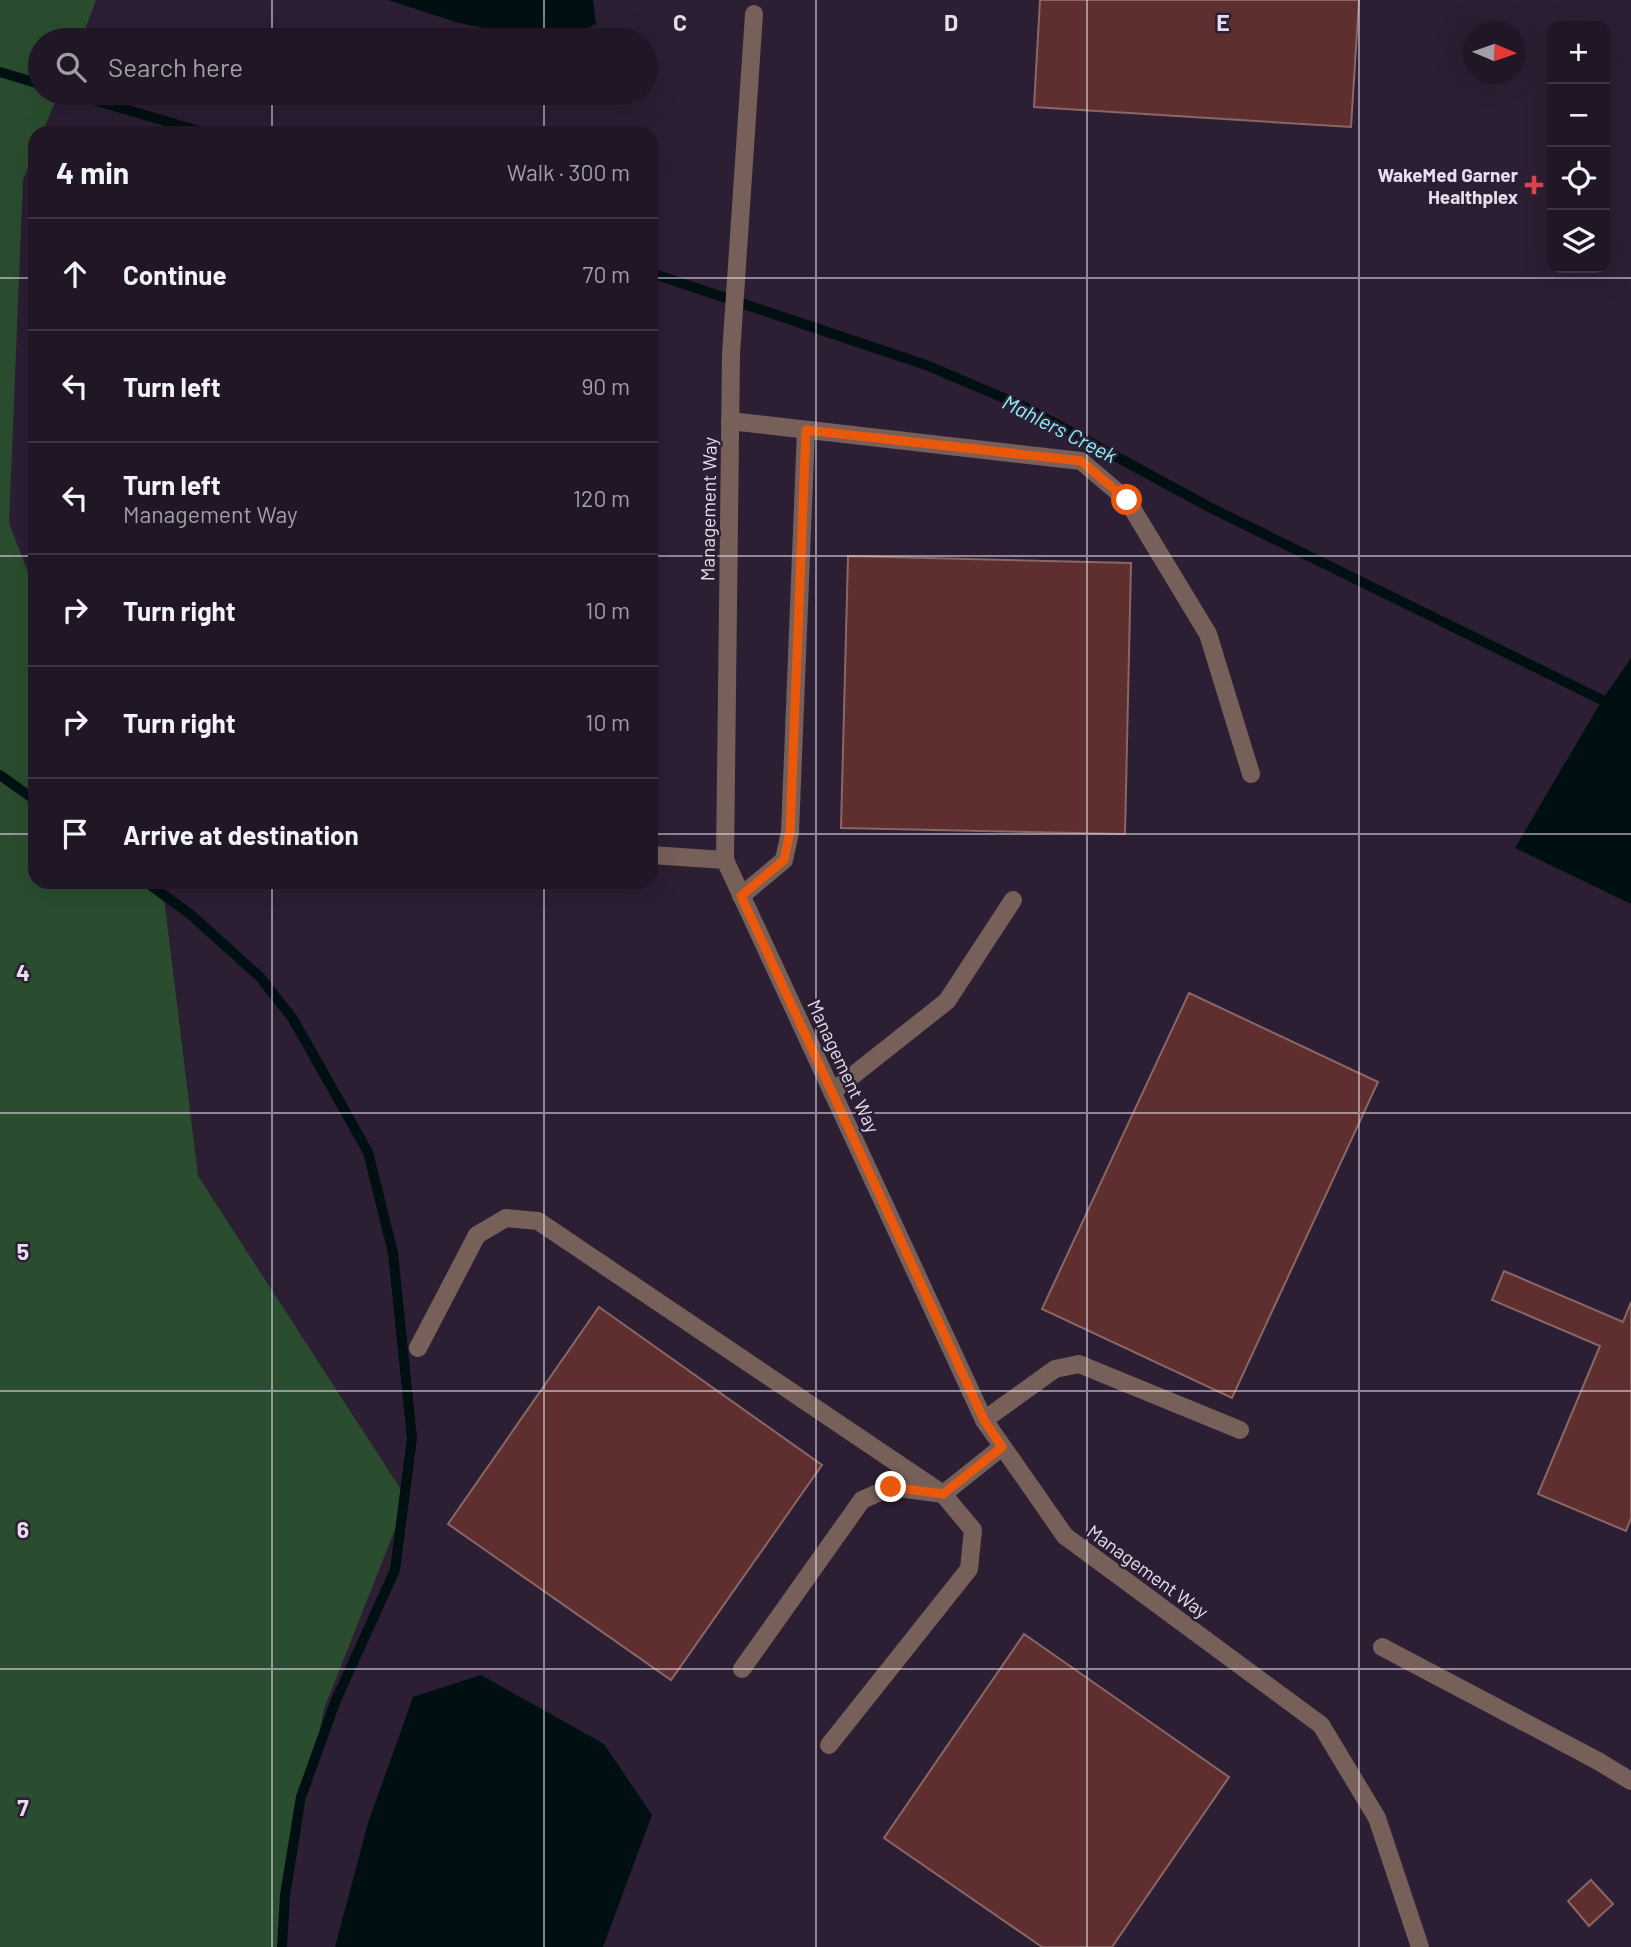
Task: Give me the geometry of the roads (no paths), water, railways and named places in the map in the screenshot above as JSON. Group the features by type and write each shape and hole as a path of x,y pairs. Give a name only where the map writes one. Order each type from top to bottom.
{"street":[{"name":"Management Way","path":"754,13 731,354 725,860 984,1420 1065,1536 1321,1725 1377,1818 1420,1947"},
{"path":"730,421 1081,461 1127,500 1208,634 1251,774"},
{"path":"741,896 784,860 790,832 806,430"},
{"path":"658,855 725,860"},
{"path":"832,1092 947,1001 1013,900"},
{"path":"418,1348 477,1235 506,1218 538,1221 943,1494 973,1530 970,1569 829,1745"},
{"path":"984,1420 1055,1369 1079,1364 1240,1430"},
{"path":"741,1669 862,1500 891,1487 943,1494 1002,1447"},
{"path":"1382,1647 1631,1781"}],"waterway":[{"name":"Mahlers Creek","path":"0,72 28,80"},
{"name":"Mahlers Creek","path":"111,105 182,126"},
{"name":"Mahlers Creek","path":"658,275 926,365 1023,406 1209,507 1602,700"},
{"path":"0,775 28,795"},
{"path":"156,889 190,914 260,977 293,1019 368,1152 393,1253 412,1438 395,1570 336,1700 301,1797 285,1895 282,1947"}],"place":[{"name":"WakeMed Garner Healthplex","path":"1534,185"}]}
